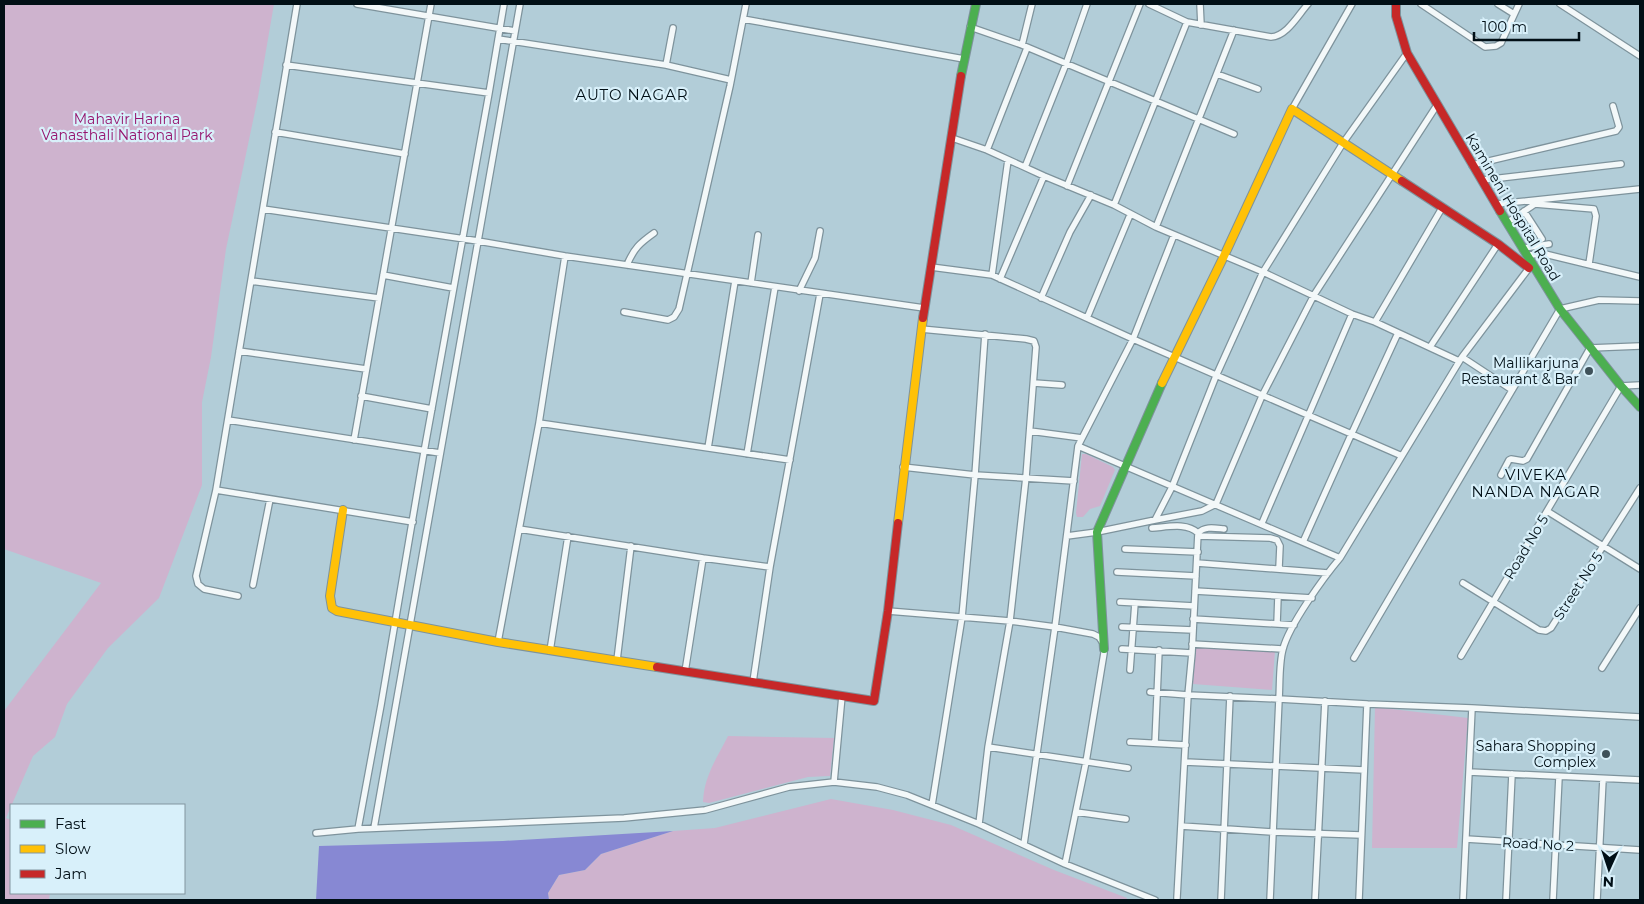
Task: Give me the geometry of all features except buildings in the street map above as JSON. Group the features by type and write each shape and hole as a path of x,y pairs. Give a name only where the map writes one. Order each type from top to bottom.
{"street":[{"path":"238,596 204,589 198,584 196,576 216,490 296,4"},
{"path":"357,4 515,31"},
{"path":"354,440 432,4"},
{"path":"358,829 504,4"},
{"path":"374,828 520,4"},
{"path":"624,312 668,320 679,309 731,80 746,4"},
{"path":"343,510 330,596 332,608 337,611 550,651 874,701 888,611 921,328 964,59 976,4"},
{"path":"987,150 1025,47 1032,4"},
{"path":"1025,166 1066,64 1087,4"},
{"path":"1067,186 1140,4"},
{"path":"1149,4 1187,22 1279,37 1308,4"},
{"path":"1200,4 1201,25"},
{"path":"1066,864 1086,762 1104,649 1097,532 1124,466 1174,357 1224,256 1292,109 1352,4"},
{"name":"Kamineni Hospital Road","path":"1396,4 1396,16 1407,53 1472,165 1526,251 1532,267 1560,309 1590,348 1640,406"},
{"path":"1421,4 1485,47 1496,46 1501,43 1519,4"},
{"path":"1498,4 1514,14"},
{"path":"1560,4 1640,56"},
{"path":"743,19 964,59"},
{"path":"1114,205 1187,22"},
{"path":"970,27 1025,47 1234,134"},
{"path":"666,65 673,28"},
{"path":"1156,227 1234,30"},
{"path":"498,39 666,65 731,80"},
{"path":"1155,520 1172,487 1216,376 1263,272 1343,143 1407,53"},
{"path":"286,65 489,93"},
{"path":"1217,74 1258,89"},
{"path":"1067,536 1097,532 1202,511 1216,504 1262,396 1314,295 1437,105"},
{"path":"1472,165 1616,131 1619,127 1613,106"},
{"path":"1270,900 1282,649 1294,625 1340,558 1460,359 1532,267 1292,109"},
{"path":"275,132 405,154"},
{"path":"952,138 1025,166 1044,176 1114,205 1156,227 1314,295 1352,314 1460,359 1512,390"},
{"path":"992,275 1008,160"},
{"path":"1483,180 1621,164"},
{"path":"1000,278 1044,176"},
{"path":"1497,204 1640,189"},
{"path":"1041,298 1070,232 1090,195"},
{"path":"1508,222 1535,204 1594,210 1596,216 1590,264"},
{"path":"1375,322 1442,208"},
{"path":"263,209 565,256 924,308"},
{"path":"1524,211 1542,239"},
{"path":"1087,318 1130,214"},
{"path":"799,291 815,258 820,232"},
{"path":"627,265 632,252 638,244 654,233"},
{"path":"751,283 758,234"},
{"path":"1024,844 1055,627 1078,446 1133,339 1174,235"},
{"path":"1430,347 1498,244"},
{"path":"1526,251 1549,244"},
{"path":"1526,251 1590,264 1640,277"},
{"path":"498,642 538,424 565,256"},
{"path":"931,266 992,275 1000,278 1216,376 1402,456"},
{"path":"383,276 453,288"},
{"path":"251,281 379,298"},
{"path":"708,448 735,281"},
{"path":"747,454 775,287"},
{"path":"753,682 770,567 820,294"},
{"path":"1354,658 1560,309 1599,300 1640,301"},
{"path":"1262,523 1352,314"},
{"path":"921,328 1026,339 1034,342 1036,347 1026,478 1010,622 988,747 979,824"},
{"path":"1303,542 1398,333"},
{"path":"932,805 962,617 985,334"},
{"path":"1501,475 1509,460 1523,461 1526,459 1590,348 1640,346"},
{"path":"239,351 366,369"},
{"path":"1034,383 1062,385"},
{"path":"1621,386 1640,385"},
{"name":"Road No 5","path":"1461,656 1621,386"},
{"path":"361,396 432,410"},
{"path":"228,420 440,453"},
{"path":"538,424 790,460"},
{"path":"1030,432 1082,438"},
{"path":"1078,446 1172,487 1262,523 1340,558"},
{"path":"904,467 975,475 1074,482"},
{"name":"Street No 5","path":"1493,602 1539,630 1546,631 1550,628 1640,488"},
{"path":"216,490 413,522"},
{"path":"253,585 270,499"},
{"path":"1547,511 1640,569"},
{"path":"1152,528 1191,527 1198,534 1277,540 1280,546 1278,568"},
{"path":"1177,898 1198,534 1209,527 1224,528"},
{"path":"519,529 770,567"},
{"path":"550,651 568,536"},
{"path":"618,660 631,546"},
{"path":"1125,549 1198,552"},
{"path":"685,672 703,558"},
{"path":"1197,563 1328,573"},
{"path":"1117,572 1196,576"},
{"path":"1463,584 1493,602"},
{"path":"1195,591 1312,598"},
{"path":"1276,624 1278,596"},
{"path":"1120,602 1194,606"},
{"path":"1130,670 1135,603"},
{"path":"1602,668 1640,608"},
{"path":"888,611 1055,627 1093,634 1099,637 1104,649"},
{"path":"1193,619 1294,625"},
{"path":"1122,627 1193,630"},
{"path":"1192,644 1282,649"},
{"path":"1122,649 1192,653"},
{"path":"1154,743 1159,650"},
{"path":"1150,692 1640,717"},
{"path":"834,782 842,696"},
{"path":"1221,900 1230,696"},
{"path":"1315,900 1325,701"},
{"path":"1359,900 1367,704"},
{"path":"1463,900 1472,708"},
{"path":"1130,742 1186,744"},
{"path":"988,747 1128,768"},
{"path":"1185,762 1364,770"},
{"path":"1469,772 1640,780"},
{"path":"1506,900 1512,774"},
{"path":"1553,900 1559,776"},
{"path":"1597,900 1603,779"},
{"path":"316,833 374,828 624,818 705,810 788,787 834,782 877,787 907,795 979,824 1066,864 1155,900"},
{"path":"1076,812 1126,819"},
{"path":"1181,826 1361,835"},
{"name":"Road No 2","path":"1466,839 1640,850"}],"green space":[{"name":"Mahavir Harina Vanasthali National Park","path":"4,4 274,4 258,97 226,249 211,357 202,402 202,485 159,598 108,648 67,704 55,737 33,756 12,804 10,804 6,818 10,820 10,894 50,894 49,900 4,900 4,711 101,583 4,549"},
{"path":"1082,454 1086,454 1113,467 1115,470 1100,506 1090,509 1083,517 1077,517 1076,513"},
{"path":"1196,646 1275,651 1272,690 1193,684"},
{"path":"1375,707 1468,718 1457,848 1372,848"},
{"path":"728,736 834,738 830,776 808,777 709,803 703,802 708,775"},
{"path":"831,799 893,810 951,825 1054,870 1127,898 1126,900 549,900 548,893 559,875 585,870 601,854 673,831 715,828"}],"water":[{"path":"673,831 601,854 585,870 559,875 548,893 549,900 316,900 319,846 503,841"}],"traffic: fast":[{"path":"961,76 976,4"},
{"path":"1500,211 1560,309 1640,407"},
{"path":"1104,649 1097,532 1162,383"}],"traffic: slow":[{"path":"1162,383 1224,256 1292,109 1402,181"},
{"path":"898,523 923,318"},
{"path":"343,510 330,596 332,608 337,611 498,642 657,667"}],"traffic: jam":[{"path":"1396,4 1396,16 1407,53 1500,211"},
{"path":"923,318 961,76"},
{"path":"1402,181 1498,244 1529,268"},
{"path":"657,667 874,701 888,611 898,523"}],"place":[{"name":"Mallikarjuna Restaurant & Bar","path":"1589,371"},
{"name":"Sahara Shopping Complex","path":"1606,754"}],"district":[{"name":"AUTO NAGAR","path":"632,94"},
{"name":"VIVEKA NANDA NAGAR","path":"1536,482"}]}
